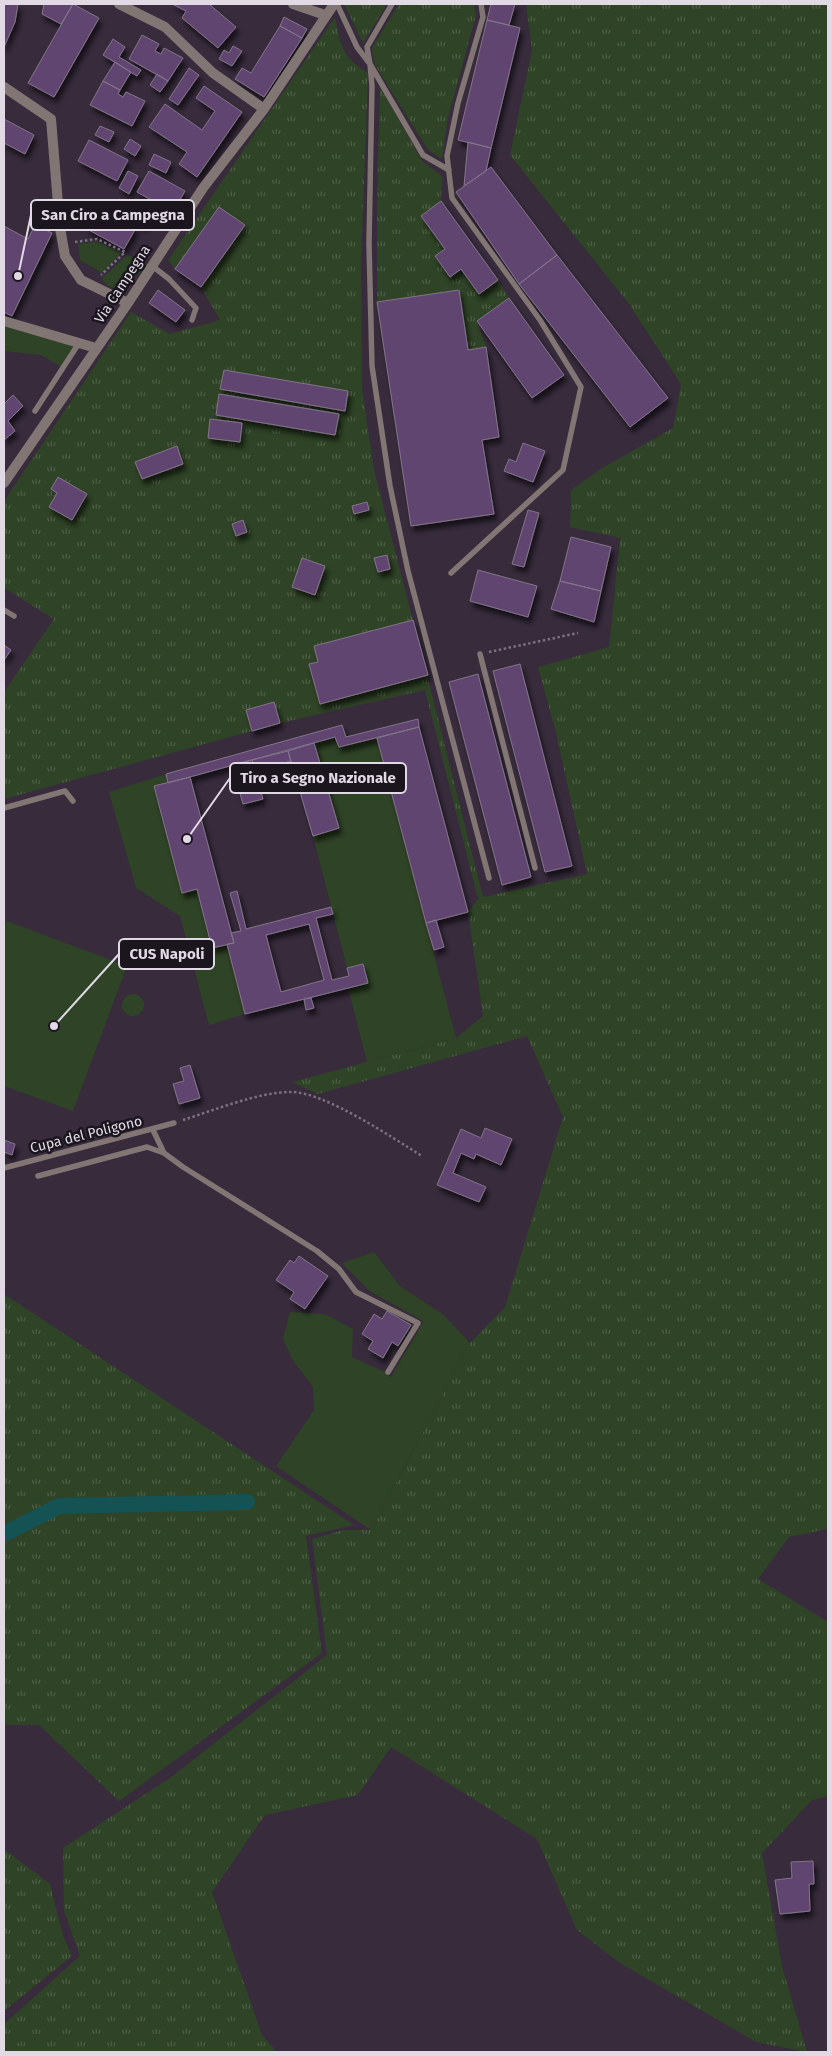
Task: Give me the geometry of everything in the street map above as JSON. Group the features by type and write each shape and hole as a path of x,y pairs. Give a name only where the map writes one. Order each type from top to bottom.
{"street":[{"path":"118,4 165,27 213,74 264,110"},
{"path":"293,4 325,16"},
{"name":"Via Campegna","path":"4,484 128,304 151,265 203,188 264,110 325,16 335,4"},
{"path":"4,87 51,119 65,256 80,280 128,304"},
{"path":"4,321 96,348"}],"lane":[{"path":"335,4 357,47 370,64 423,155 449,170"},
{"path":"392,4 367,47 372,86 369,306 372,366 390,486 408,571 489,878"},
{"path":"451,573 564,470 581,387 540,320 452,198 447,156 458,103 483,18 481,4"},
{"path":"151,265 169,279 196,308 192,320"},
{"path":"35,411 79,343"},
{"path":"4,610 14,616"},
{"path":"480,654 535,868"},
{"path":"4,808 65,791 73,801"},
{"name":"Cupa del Poligono","path":"4,1168 174,1123"},
{"path":"153,1130 164,1153"},
{"path":"38,1176 147,1147 164,1153 317,1252 339,1269 356,1292 418,1323 388,1372"}],"path":[{"path":"63,244 97,239 125,252 90,285"},
{"path":"480,654 578,633"},
{"path":"174,1123 246,1101 291,1092 311,1095 350,1114 422,1156"}],"green space":[{"path":"344,4 387,4 363,43"},
{"path":"399,4 474,4 476,15 447,122 442,159 428,150 374,63 372,48"},
{"path":"526,4 828,4 828,1529 789,1537 758,1579 828,1622 828,1796 812,1800 762,1853 782,1966 807,2052 756,2042 620,1963 577,1930 537,1839 391,1747 358,1795 265,1815 212,1892 262,2035 277,2052 4,2052 4,2024 80,1956 64,1911 63,1848 170,1778 327,1655 312,1539 343,1530 371,1530 470,1343 505,1307 563,1117 527,1036 318,1094 292,1082 456,1038 483,1016 468,912 478,899 425,690 280,723 273,702 246,710 252,731 4,799 4,692 54,619 4,588 4,501 131,312 170,334 220,320 201,287 244,225 219,207 175,269 168,260 335,17 341,43 347,55 368,73 361,265 362,389 374,470 413,620 314,646 318,662 310,664 320,704 427,675 483,897 587,874 556,733 538,667 609,647 620,538 570,527 571,490 602,468 673,428 681,384 629,304 510,155 532,50"},
{"path":"380,87 422,161 442,176 441,201 422,216 445,249 435,257 450,277 461,269 479,293 498,280 509,298 477,321 486,347 468,350 459,290 377,302"},
{"path":"97,241 121,253 102,273 80,260 78,244"},
{"path":"127,255 151,265 136,276 128,287 116,288 106,285 102,278"},
{"path":"4,321 79,343 63,368 41,355 4,351"},
{"path":"335,737 339,747 377,738 456,1038 367,1062 348,988 368,982 363,964 347,968 313,836 339,828 314,743"},
{"path":"166,774 168,783 154,787 182,893 197,889 212,948 227,944 245,1014 209,1025 180,916 136,888 109,792"},
{"path":"4,920 127,966 73,1111 4,1086"},
{"path":"133,994 141,997 144,1005 141,1013 133,1016 125,1013 122,1005 125,997"},
{"path":"374,1252 400,1286 444,1315 470,1343 371,1530 276,1466 314,1410 313,1387 292,1359 283,1338 290,1312 325,1314 353,1329 352,1357 383,1371 391,1377 423,1322 371,1292 342,1263"},
{"path":"4,1294 354,1525 306,1536 322,1653 119,1801 39,1725 4,1725"},
{"path":"4,1849 50,1884 63,1936 72,1956 4,2011"}],"building":[{"path":"4,4 18,4 15,22 4,47"},
{"path":"44,4 73,4 61,24 42,14"},
{"path":"73,4 99,18 54,97 28,83"},
{"path":"172,4 209,4 236,27 218,48 182,18 186,11"},
{"path":"491,4 515,4 509,25 487,20"},
{"path":"284,17 307,29 302,38 280,26"},
{"path":"487,20 520,28 491,148 458,140"},
{"path":"280,26 302,38 264,97 235,79 242,68 251,73"},
{"path":"142,35 159,44 155,51 161,54 164,48 183,58 168,81 129,59"},
{"path":"113,39 125,47 119,57 141,70 137,76 103,55"},
{"path":"233,46 242,51 232,66 219,59 224,50 229,53"},
{"path":"115,62 131,72 120,90 103,81"},
{"path":"189,68 199,75 178,105 169,99"},
{"path":"157,74 168,81 160,92 150,85"},
{"path":"103,81 120,90 118,94 123,97 126,92 145,101 132,126 90,105"},
{"path":"204,86 242,112 197,177 179,164 187,152 149,127 165,104 202,130 215,111 196,98"},
{"path":"4,119 34,135 25,154 4,143"},
{"path":"100,126 114,132 109,142 95,135"},
{"path":"130,139 141,146 135,156 124,149"},
{"path":"89,140 128,160 117,181 78,161"},
{"path":"468,142 491,148 486,171 464,186"},
{"path":"154,154 171,162 166,173 149,165"},
{"path":"491,167 557,255 519,284 456,192"},
{"path":"128,171 138,176 129,194 119,188"},
{"path":"149,171 185,191 173,212 137,192"},
{"path":"119,199 149,215 144,226 113,210"},
{"path":"441,201 498,280 479,294 461,269 450,277 435,256 445,249 421,216"},
{"path":"99,207 136,228 124,249 87,229"},
{"path":"219,207 245,225 201,287 175,269"},
{"path":"35,225 52,233 12,316 4,312 4,226 28,239"},
{"path":"557,255 668,398 630,427 519,284"},
{"path":"158,290 185,310 176,322 149,303"},
{"path":"459,290 468,350 486,347 499,437 482,440 494,514 411,526 377,302"},
{"path":"509,298 564,375 532,398 477,321"},
{"path":"224,370 348,391 345,411 220,389"},
{"path":"219,394 339,414 335,435 216,415"},
{"path":"13,395 23,406 8,421 15,431 4,440 4,404"},
{"path":"210,419 242,423 240,442 208,438"},
{"path":"523,443 545,451 533,482 504,471 509,459 516,462"},
{"path":"177,446 183,464 142,479 135,462"},
{"path":"58,477 87,494 72,520 49,507 57,493 51,489"},
{"path":"367,502 369,510 354,514 352,506"},
{"path":"528,510 539,513 524,567 512,564"},
{"path":"243,520 247,532 236,536 232,524"},
{"path":"571,537 611,547 601,591 560,581"},
{"path":"387,555 390,569 378,572 374,558"},
{"path":"302,558 325,566 315,595 292,587"},
{"path":"478,570 537,586 528,617 470,601"},
{"path":"560,581 601,591 594,622 551,609"},
{"path":"413,620 428,675 320,704 309,664 318,662 314,646"},
{"path":"4,645 11,650 4,660"},
{"path":"520,664 572,866 545,872 493,671"},
{"path":"478,674 531,877 502,885 449,682"},
{"path":"274,702 280,723 252,731 246,710"},
{"path":"418,719 419,727 339,747 335,737 168,783 166,774 342,725 346,737"},
{"path":"419,727 468,912 426,923 377,738"},
{"path":"314,743 339,828 313,836 288,751"},
{"path":"288,751 291,761 255,771 252,760"},
{"path":"252,760 263,799 243,804 232,765"},
{"path":"190,777 234,943 212,948 197,889 182,893 154,786"},
{"path":"237,891 246,929 331,907 333,914 316,918 332,980 349,976 347,968 363,964 368,983 245,1014 227,944 234,943 231,933 241,931 230,893","holes":["309,924 324,980 281,992 266,935"]},
{"path":"436,920 444,947 434,950 426,923"},
{"path":"311,998 314,1008 306,1010 304,999"},
{"path":"190,1065 200,1098 179,1104 173,1084 184,1081 180,1068"},
{"path":"485,1128 512,1139 501,1165 476,1154 474,1159 461,1153 453,1173 486,1187 479,1202 437,1185 461,1129 481,1138"},
{"path":"4,1140 15,1144 12,1155 4,1152"},
{"path":"299,1256 328,1276 305,1309 290,1299 294,1292 276,1280 290,1260 294,1263"},
{"path":"387,1311 411,1325 398,1346 392,1342 383,1358 368,1349 373,1341 362,1334 374,1314 382,1319"},
{"path":"813,1861 814,1884 809,1884 810,1911 780,1914 775,1880 792,1878 791,1862"}],"waterway":[{"path":"4,1534 59,1506 247,1502"}],"place":[{"name":"San Ciro a Campegna","path":"18,276"},
{"name":"Tiro a Segno Nazionale","path":"187,839"},
{"name":"CUS Napoli","path":"54,1026"}]}
